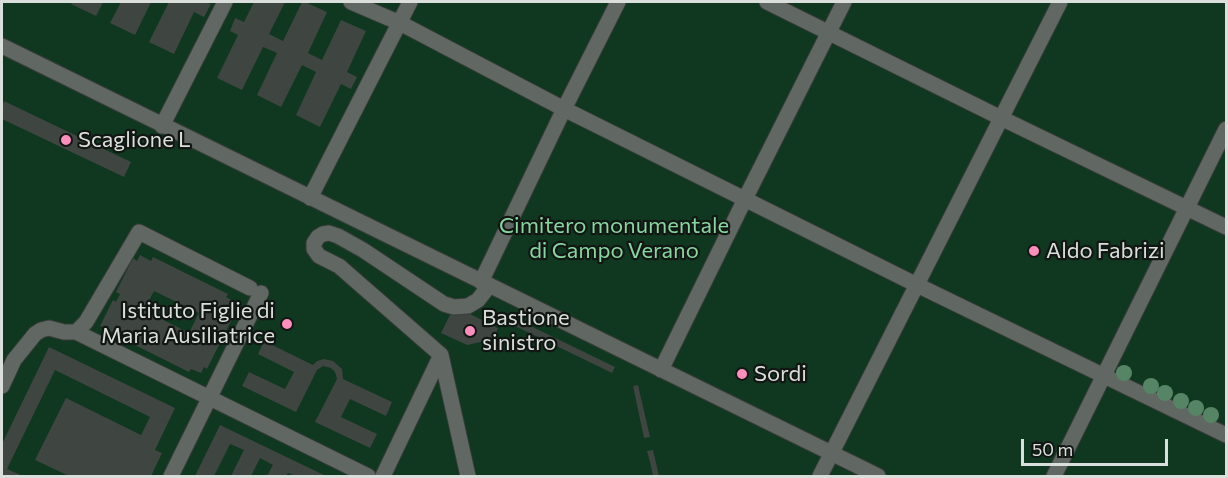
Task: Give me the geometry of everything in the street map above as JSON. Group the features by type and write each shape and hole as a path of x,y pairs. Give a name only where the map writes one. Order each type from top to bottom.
{"lane":[{"path":"162,126 225,2"},
{"path":"351,2 399,23 564,109 917,285 1227,435"},
{"path":"310,198 410,2"},
{"path":"468,477 441,355 339,266 319,256 314,243 323,234 338,236 444,304 454,307 468,306 478,300 564,109 618,2"},
{"path":"767,2 1227,227"},
{"path":"661,370 844,2"},
{"path":"820,477 1060,2"},
{"path":"2,46 878,477"},
{"path":"1054,477 1227,129"},
{"path":"76,332 86,322 139,232 255,290 209,399 171,477"},
{"path":"2,386 14,360 35,334 49,328 76,332 368,477"},
{"path":"383,477 441,355"}],"green space":[{"name":"Cimitero monumentale di Campo Verano","path":"2,2 1226,2 1226,476 2,476"}],"building":[{"path":"73,2 103,2 96,16 71,4"},
{"path":"121,2 151,2 135,35 110,23"},
{"path":"169,2 211,4 204,17 194,12 174,54 149,42"},
{"path":"254,2 285,2 269,34 283,41 302,2 327,12 308,53 322,60 341,20 366,31 347,72 357,77 351,89 341,84 320,127 296,115 316,72 302,65 281,107 257,95 277,53 263,47 242,90 217,78 238,35 230,31 235,18 244,22"},
{"name":"Scaglione L","path":"4,101 131,162 124,177 2,119"},
{"name":"Aldo Fabrizi","path":"1036,245 1040,251 1036,257 1032,257 1028,249"},
{"path":"140,255 151,261 153,257 228,294 226,297 233,301 230,305 237,309 207,369 204,367 201,373 191,369 189,372 121,338 123,335 100,326 113,300 116,302 120,294 116,292 133,258 137,261","holes":["154,291 199,313 189,333 144,310"]},
{"name":"Bastione sinistro","path":"451,313 468,313 498,328 495,336 490,340 467,345 441,333"},
{"path":"512,317 615,367 612,373 509,323"},
{"path":"264,341 313,365 324,359 333,361 342,369 343,379 392,402 386,416 350,399 341,417 377,434 370,448 315,422 337,379 331,368 323,366 317,370 296,412 242,386 249,372 285,389 294,372 258,354"},
{"path":"49,347 175,408 155,450 162,453 151,476 69,476 35,460 66,398 141,435 150,417 55,370 7,469 23,476 2,476 2,444"},
{"path":"638,385 650,437 644,438 633,386"},
{"path":"220,425 326,476 296,476 288,473 286,476 267,476 273,465 260,458 251,476 231,476 244,450 230,444 214,476 195,476"},
{"path":"653,450 659,476 653,476 647,451"}],"place":[{"name":"Scaglione L","path":"66,140"},
{"name":"Aldo Fabrizi","path":"1034,251"},
{"name":"Istituto Figlie di Maria Ausiliatrice","path":"287,324"},
{"name":"Bastione sinistro","path":"470,331"},
{"name":"Sordi","path":"742,374"}]}
